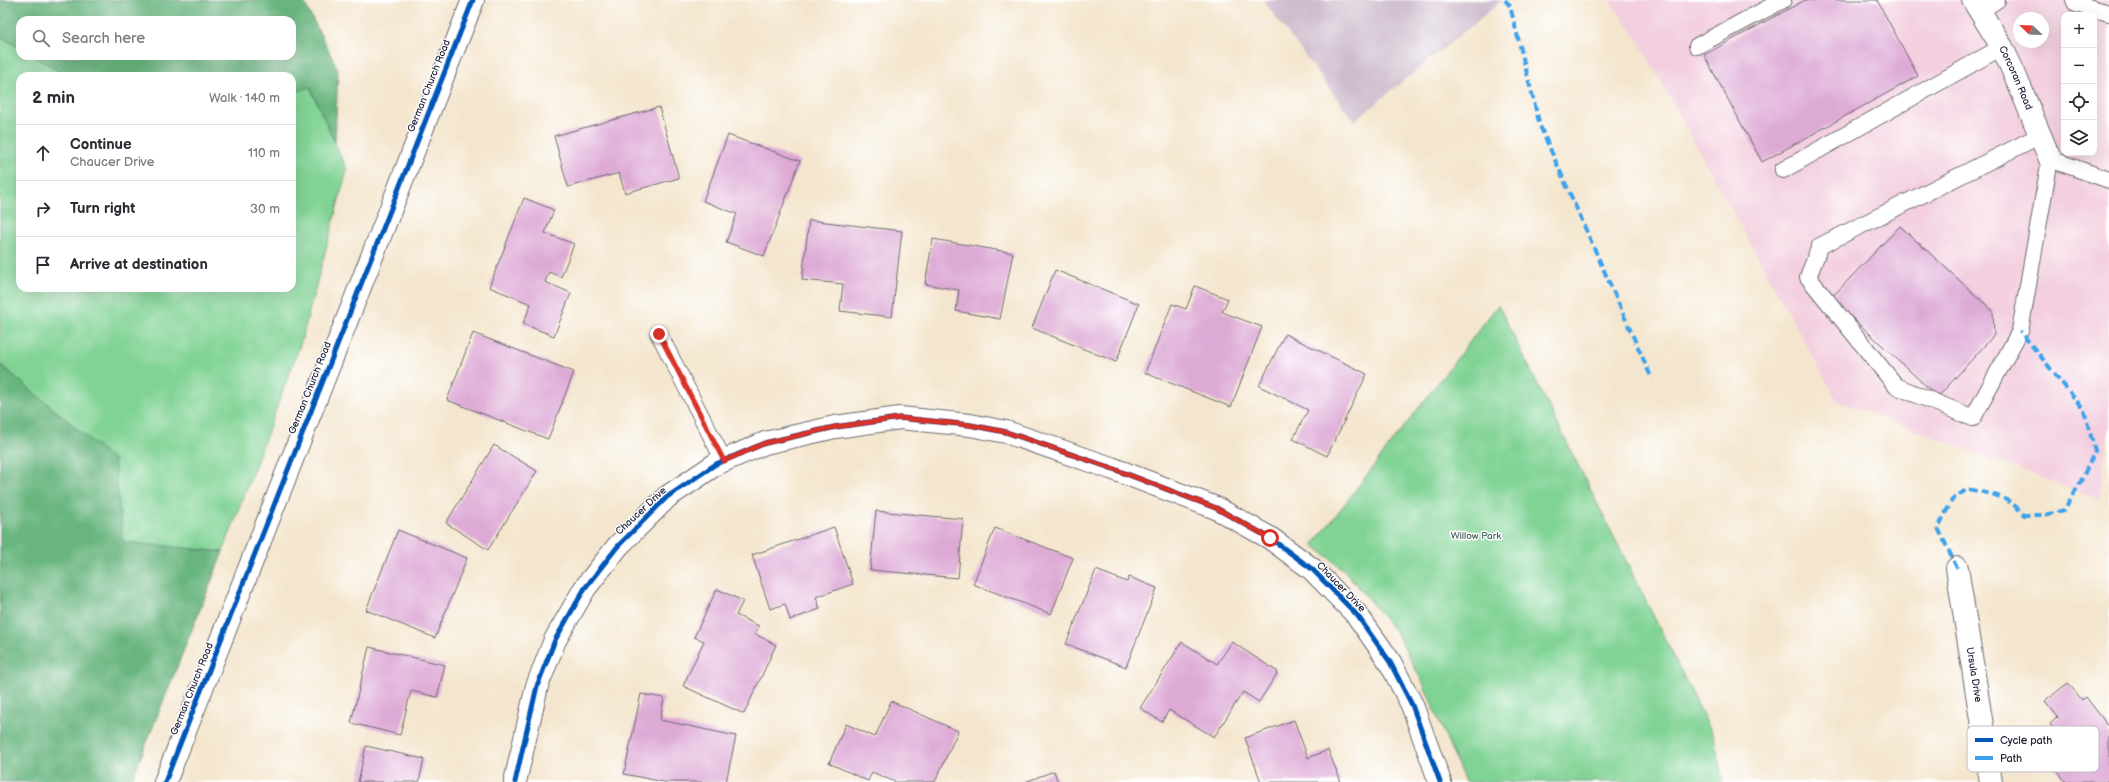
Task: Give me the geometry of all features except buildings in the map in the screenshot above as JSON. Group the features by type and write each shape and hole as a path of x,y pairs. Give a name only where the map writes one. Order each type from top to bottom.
{"street":[{"name":"German Church Road","path":"165,782 473,0"},
{"name":"Corcoran Road","path":"1983,4 2041,135 2050,159"},
{"name":"Chaucer Drive","path":"514,782 537,686 555,640 584,588 618,546 667,497 716,464 765,443 835,427 900,418 970,425 1006,432 1111,468 1216,508 1270,538 1312,569 1357,615 1390,662 1412,705 1440,782"},
{"name":"Ursula Drive","path":"1957,568 1982,726"},
{"name":"Ursula Drive","path":"1989,772 1991,782"}],"lane":[{"path":"1697,46 1783,0"},
{"path":"2074,0 2076,4 2109,13"},
{"path":"1783,170 2002,47"},
{"path":"2041,135 1820,246 1808,277 1896,386 1973,418 2020,331 2050,159 2109,180"},
{"path":"659,334 724,461"}],"shaded area":[{"path":"1263,0 1503,0 1354,121"},
{"path":"1609,0 2109,0 2109,430 2099,499 1837,401 1636,37"}],"green space":[{"path":"0,0 303,0 338,69 335,143 310,87 296,92 296,72 60,72 41,60 296,60 296,16 16,16 16,46 0,36"},
{"path":"0,36 16,46 16,60 41,60 60,72 16,72 16,292 296,292 296,92 310,87 347,170 301,342 223,552 122,542 114,460 0,364"},
{"name":"Willow Park","path":"1498,305 1714,737 1723,782 1465,782 1422,681 1395,631 1344,570 1313,545"},
{"path":"0,364 114,460 123,542 223,552 131,782 0,782"}],"marked path":[{"path":"1505,0 1510,6 1540,126 1652,379"},
{"path":"1957,568 1938,528 1952,500 1967,489 1992,494 2005,499 2018,508 2024,515 2045,515 2064,510 2080,483 2095,451 2084,410 2020,331"}],"cycle path":[{"path":"165,782 473,0"},
{"path":"515,782 537,686 555,640 585,588 618,546 667,497 716,464 765,443 835,427 900,418 970,425 1006,432 1111,468 1216,508 1270,538 1312,569 1357,615 1390,662 1412,705 1440,782"}],"route":[{"path":"659,334 724,461 765,443 835,427 900,418 970,425 1006,432 1111,468 1216,508 1270,538"}]}
